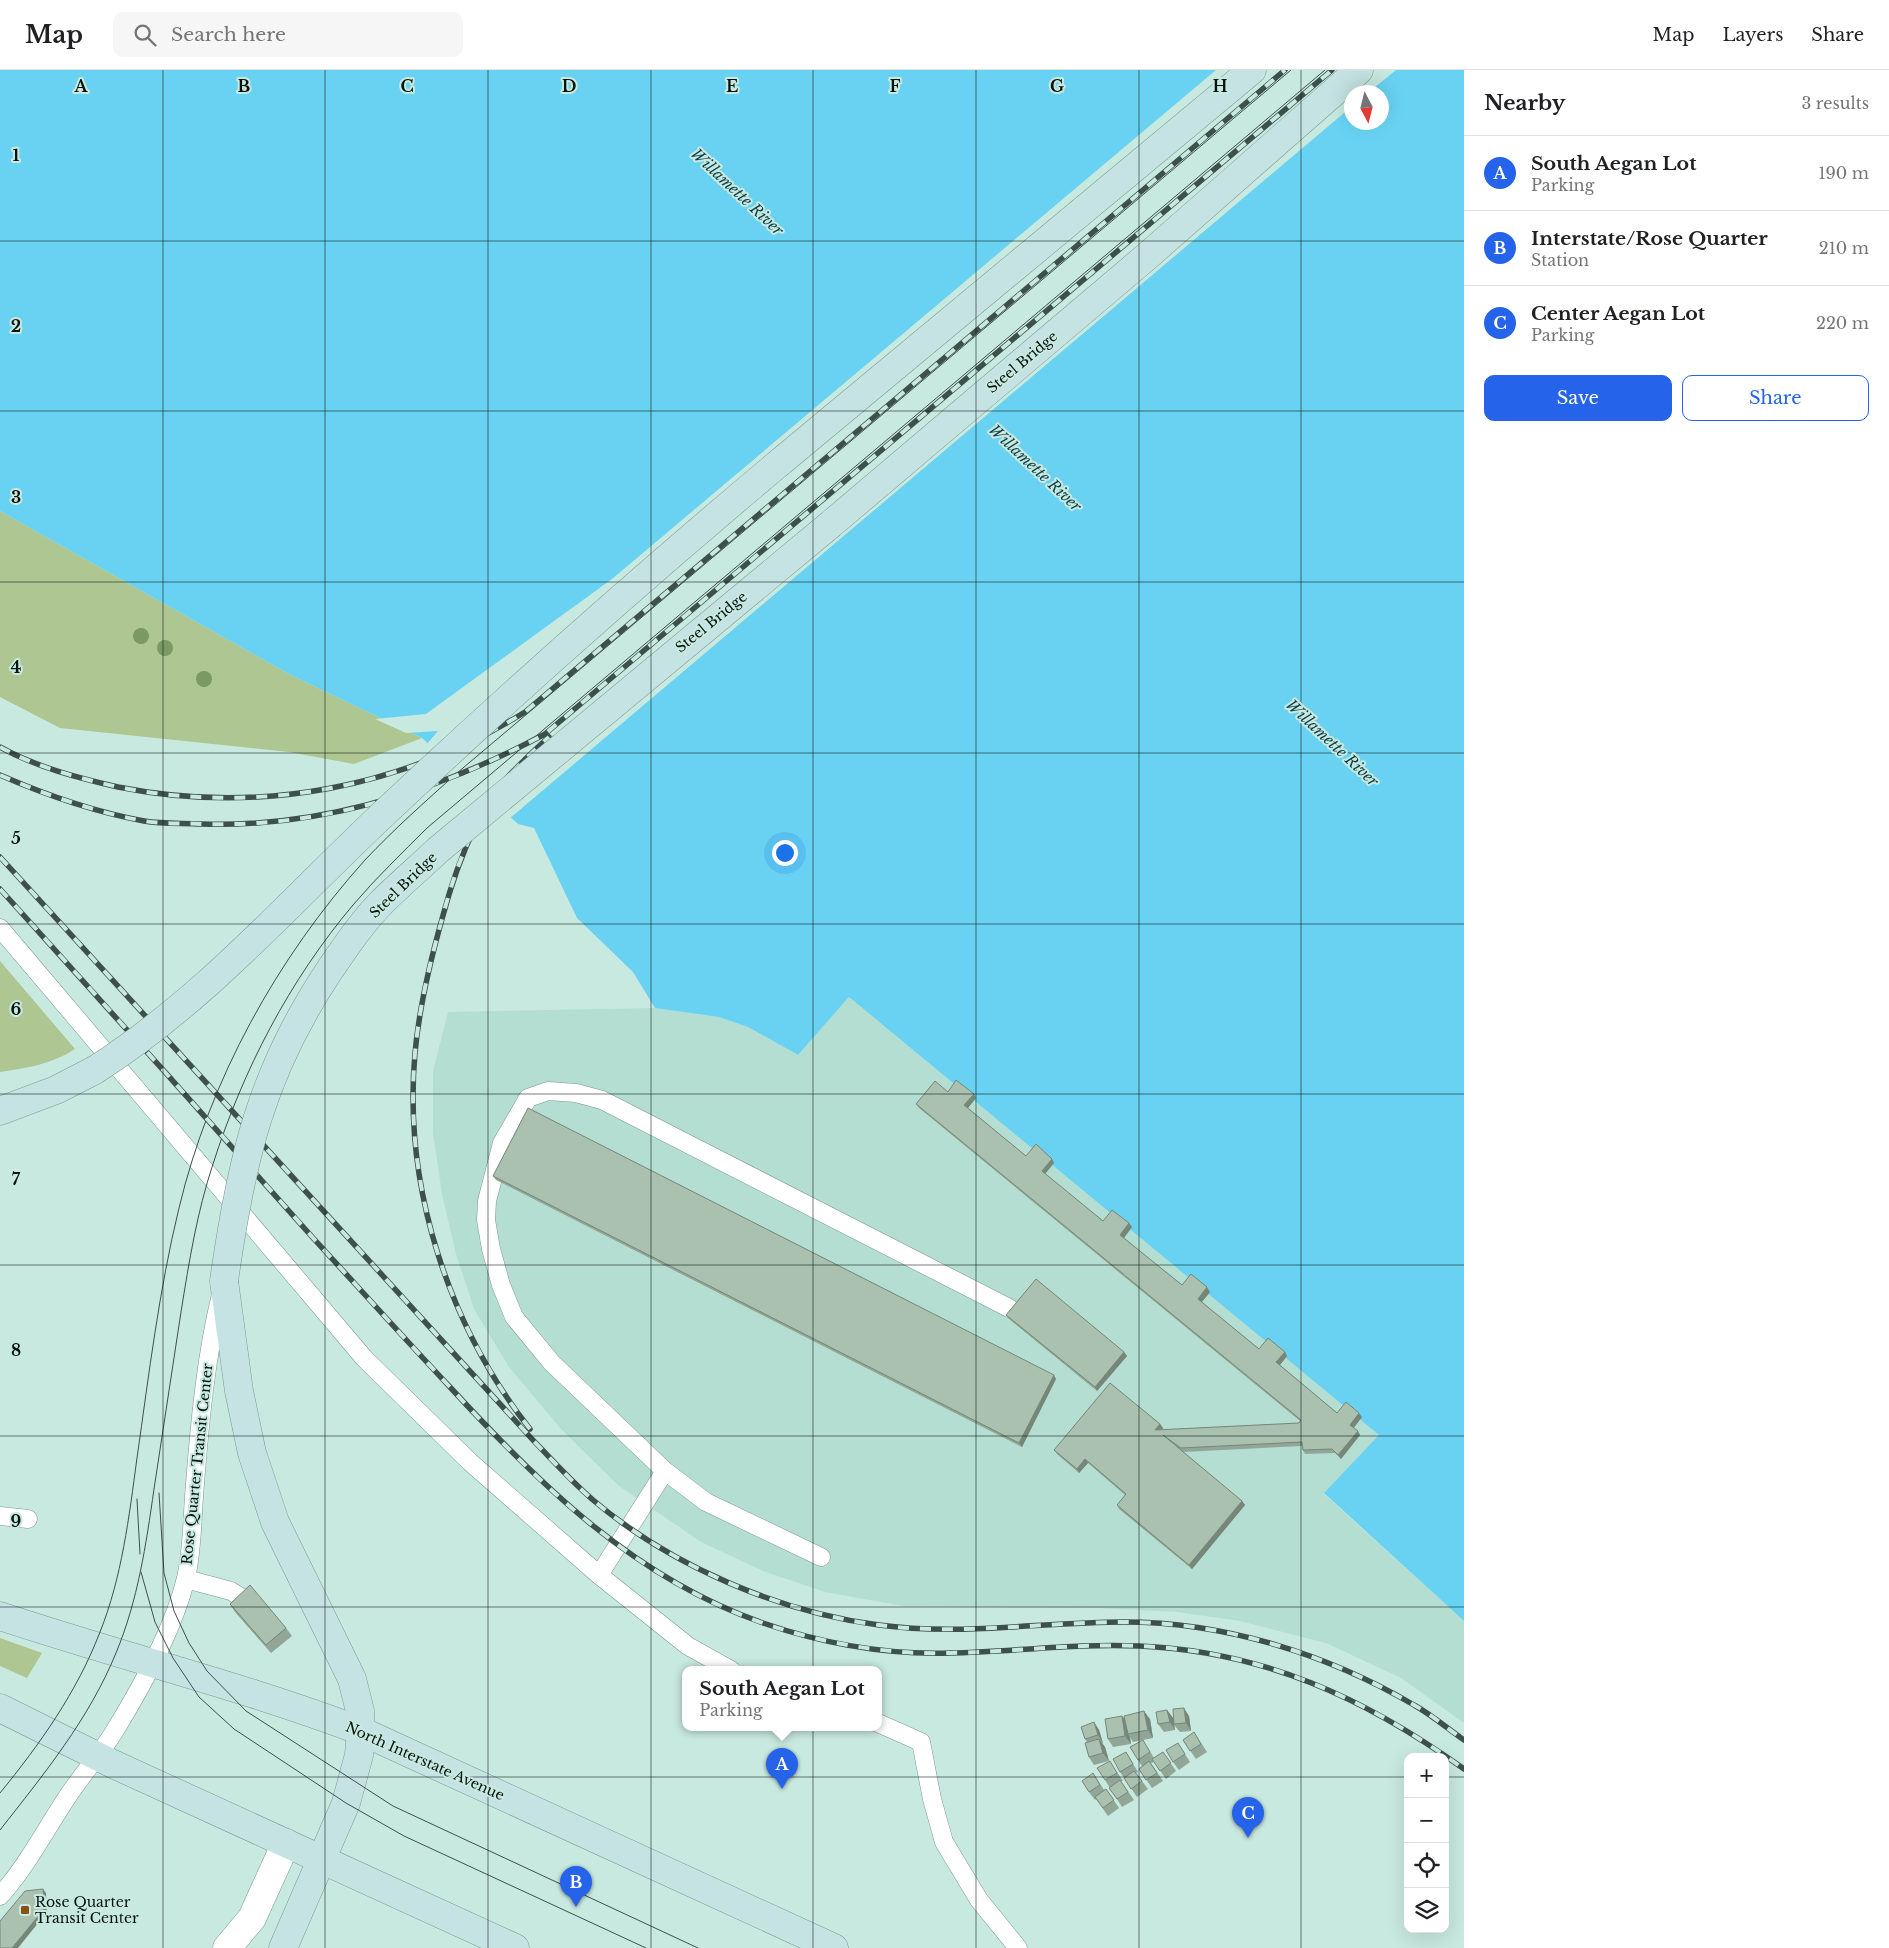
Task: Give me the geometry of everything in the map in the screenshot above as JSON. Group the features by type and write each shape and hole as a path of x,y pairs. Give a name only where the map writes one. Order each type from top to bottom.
{"main road":[{"path":"0,1111 56,1090 95,1070 147,1035 238,958 302,891 476,727 720,513 1252,70"},
{"name":"Steel Bridge","path":"283,1948 348,1796 359,1755 360,1711 352,1679 275,1522 252,1453 240,1391 224,1281 233,1215 245,1155 259,1109 286,1043 309,1000 335,962 381,903 438,850 1145,258 1358,70"},
{"name":"North Interstate Avenue","path":"0,1616 310,1711 361,1731 834,1948"},
{"path":"0,1708 97,1756 515,1948"}],"street":[{"path":"227,1948 252,1918 286,1843"}],"lane":[{"path":"0,928 364,1358 470,1462 599,1575 688,1646 724,1666"},
{"path":"821,1557 706,1502 665,1472 552,1363 514,1317 501,1285 491,1249 486,1220 487,1201 502,1143 528,1098 548,1090 576,1093 602,1100 1009,1308"},
{"name":"Rose Quarter Transit Center","path":"0,1896 28,1862 64,1802 114,1732 152,1664 186,1579 192,1539 196,1462 210,1340 224,1281"},
{"path":"599,1575 665,1472"},
{"path":"0,1516 28,1519"},
{"path":"186,1579 231,1591 242,1598"},
{"path":"882,1725 921,1742 932,1799 944,1842 979,1900 1018,1948"}],"shaded area":[{"path":"849,997 1379,1435 1324,1494 1464,1621 1464,1723 1401,1678 1326,1643 1240,1621 1177,1612 1098,1608 903,1606 825,1592 763,1571 701,1542 619,1486 561,1429 509,1367 474,1309 456,1254 442,1194 433,1133 433,1071 448,1012 655,1008 719,1017 748,1027 798,1055"}],"green space":[{"path":"0,511 289,674 422,738 354,764 289,752 60,728 0,697"},
{"path":"0,961 75,1049 48,1062 0,1072"},
{"path":"0,1638 42,1653 27,1678 0,1666"}],"water":[{"name":"Willamette River","path":"0,70 1464,70 1464,1621 1324,1493 1379,1435 849,997 798,1055 748,1027 719,1017 655,1008 633,972 577,918 534,828 518,824 422,738 289,674 0,511"}],"pier":[{"path":"1216,70 1396,70 1378,85 1344,85 1344,113 509,819 426,745 438,731 406,733 375,719 426,714 612,579"}],"building":[{"path":"956,1080 974,1094 964,1105 1026,1156 1036,1144 1052,1159 1042,1171 1103,1221 1112,1210 1129,1223 1120,1235 1182,1285 1191,1274 1207,1287 1198,1299 1259,1349 1268,1338 1285,1352 1276,1362 1337,1413 1346,1402 1359,1413 1350,1425 1358,1431 1338,1455 1332,1449 1303,1450 1302,1442 1181,1448 1163,1435 1242,1501 1189,1565 1117,1505 1126,1494 1085,1459 1077,1469 1054,1450 1110,1383 1160,1424 1155,1430 1299,1423 1301,1420 916,1104 935,1081 948,1092"},
{"path":"528,1108 1054,1375 1019,1443 493,1176"},
{"path":"1036,1279 1124,1352 1095,1387 1006,1315"},
{"path":"250,1585 286,1628 266,1645 230,1604"},
{"path":"1184,1708 1186,1723 1174,1724 1173,1709"},
{"path":"1167,1710 1170,1722 1158,1724 1156,1712"},
{"path":"1144,1711 1148,1730 1128,1734 1124,1716"},
{"path":"1122,1716 1125,1736 1108,1739 1105,1719"},
{"path":"1094,1722 1098,1735 1085,1739 1081,1727"},
{"path":"1194,1732 1201,1744 1190,1751 1183,1740"},
{"path":"1099,1739 1103,1753 1089,1757 1085,1743"},
{"path":"1143,1740 1150,1752 1138,1760 1130,1747"},
{"path":"1178,1743 1185,1754 1173,1762 1166,1750"},
{"path":"1126,1752 1133,1764 1120,1772 1113,1759"},
{"path":"1163,1752 1171,1763 1160,1771 1152,1759"},
{"path":"1110,1761 1117,1773 1105,1780 1097,1768"},
{"path":"1149,1761 1157,1773 1146,1780 1139,1769"},
{"path":"1134,1771 1142,1781 1131,1789 1124,1778"},
{"path":"1093,1773 1100,1785 1089,1792 1082,1781"},
{"path":"1120,1780 1128,1792 1117,1799 1109,1788"},
{"path":"1106,1789 1114,1800 1103,1808 1095,1797"},
{"path":"43,1889 45,1908 12,1948 0,1948 0,1921 25,1891"}],"tram line":[{"path":"0,1793 29,1756 69,1696 91,1654 108,1611 128,1524 160,1301 179,1208 192,1160 228,1067 251,1022 303,938 365,860 457,773 1291,70"},
{"path":"0,1830 49,1767 93,1701 124,1633 136,1593 144,1552 187,1275 207,1182 225,1129 270,1028 308,964 330,934 371,885 427,828 1325,70"},
{"path":"159,1493 164,1573 174,1611 189,1643 207,1671 246,1711 393,1806 698,1948"},
{"path":"137,1499 140,1554"},
{"path":"141,1572 155,1622 173,1658 199,1697 234,1729 346,1803 404,1836 646,1948"}],"railway":[{"path":"0,747 58,771 118,787 171,795 224,798 277,796 329,788 380,777 429,760 478,738 525,712 1285,70"},
{"path":"0,775 71,802 107,813 144,821 246,824 291,820 379,802 463,773 545,734 1332,70"},
{"path":"530,1429 501,1388 476,1345 454,1299 437,1252 424,1203 416,1153 413,1103 415,1053 422,1002 429,968 460,861 488,799 517,767 549,737"},
{"path":"0,857 532,1439 593,1500 657,1546 691,1565 765,1597 841,1619 879,1625 909,1628 970,1629 1124,1622 1162,1623 1237,1635 1311,1656 1381,1687 1421,1709 1464,1740"},
{"path":"0,889 314,1239 483,1422 518,1458 591,1524 631,1554 672,1581 716,1604 763,1623 831,1642 878,1650 950,1653 1115,1645 1185,1650 1228,1657 1270,1668 1350,1700 1389,1721 1464,1769"}],"place":[{"name":"South Aegan Lot","path":"782,1789"},
{"name":"Center Aegan Lot","path":"1248,1838"},
{"name":"Interstate/Rose Quarter","path":"576,1907"},
{"name":"Rose Quarter Transit Center","path":"25,1910"}]}
